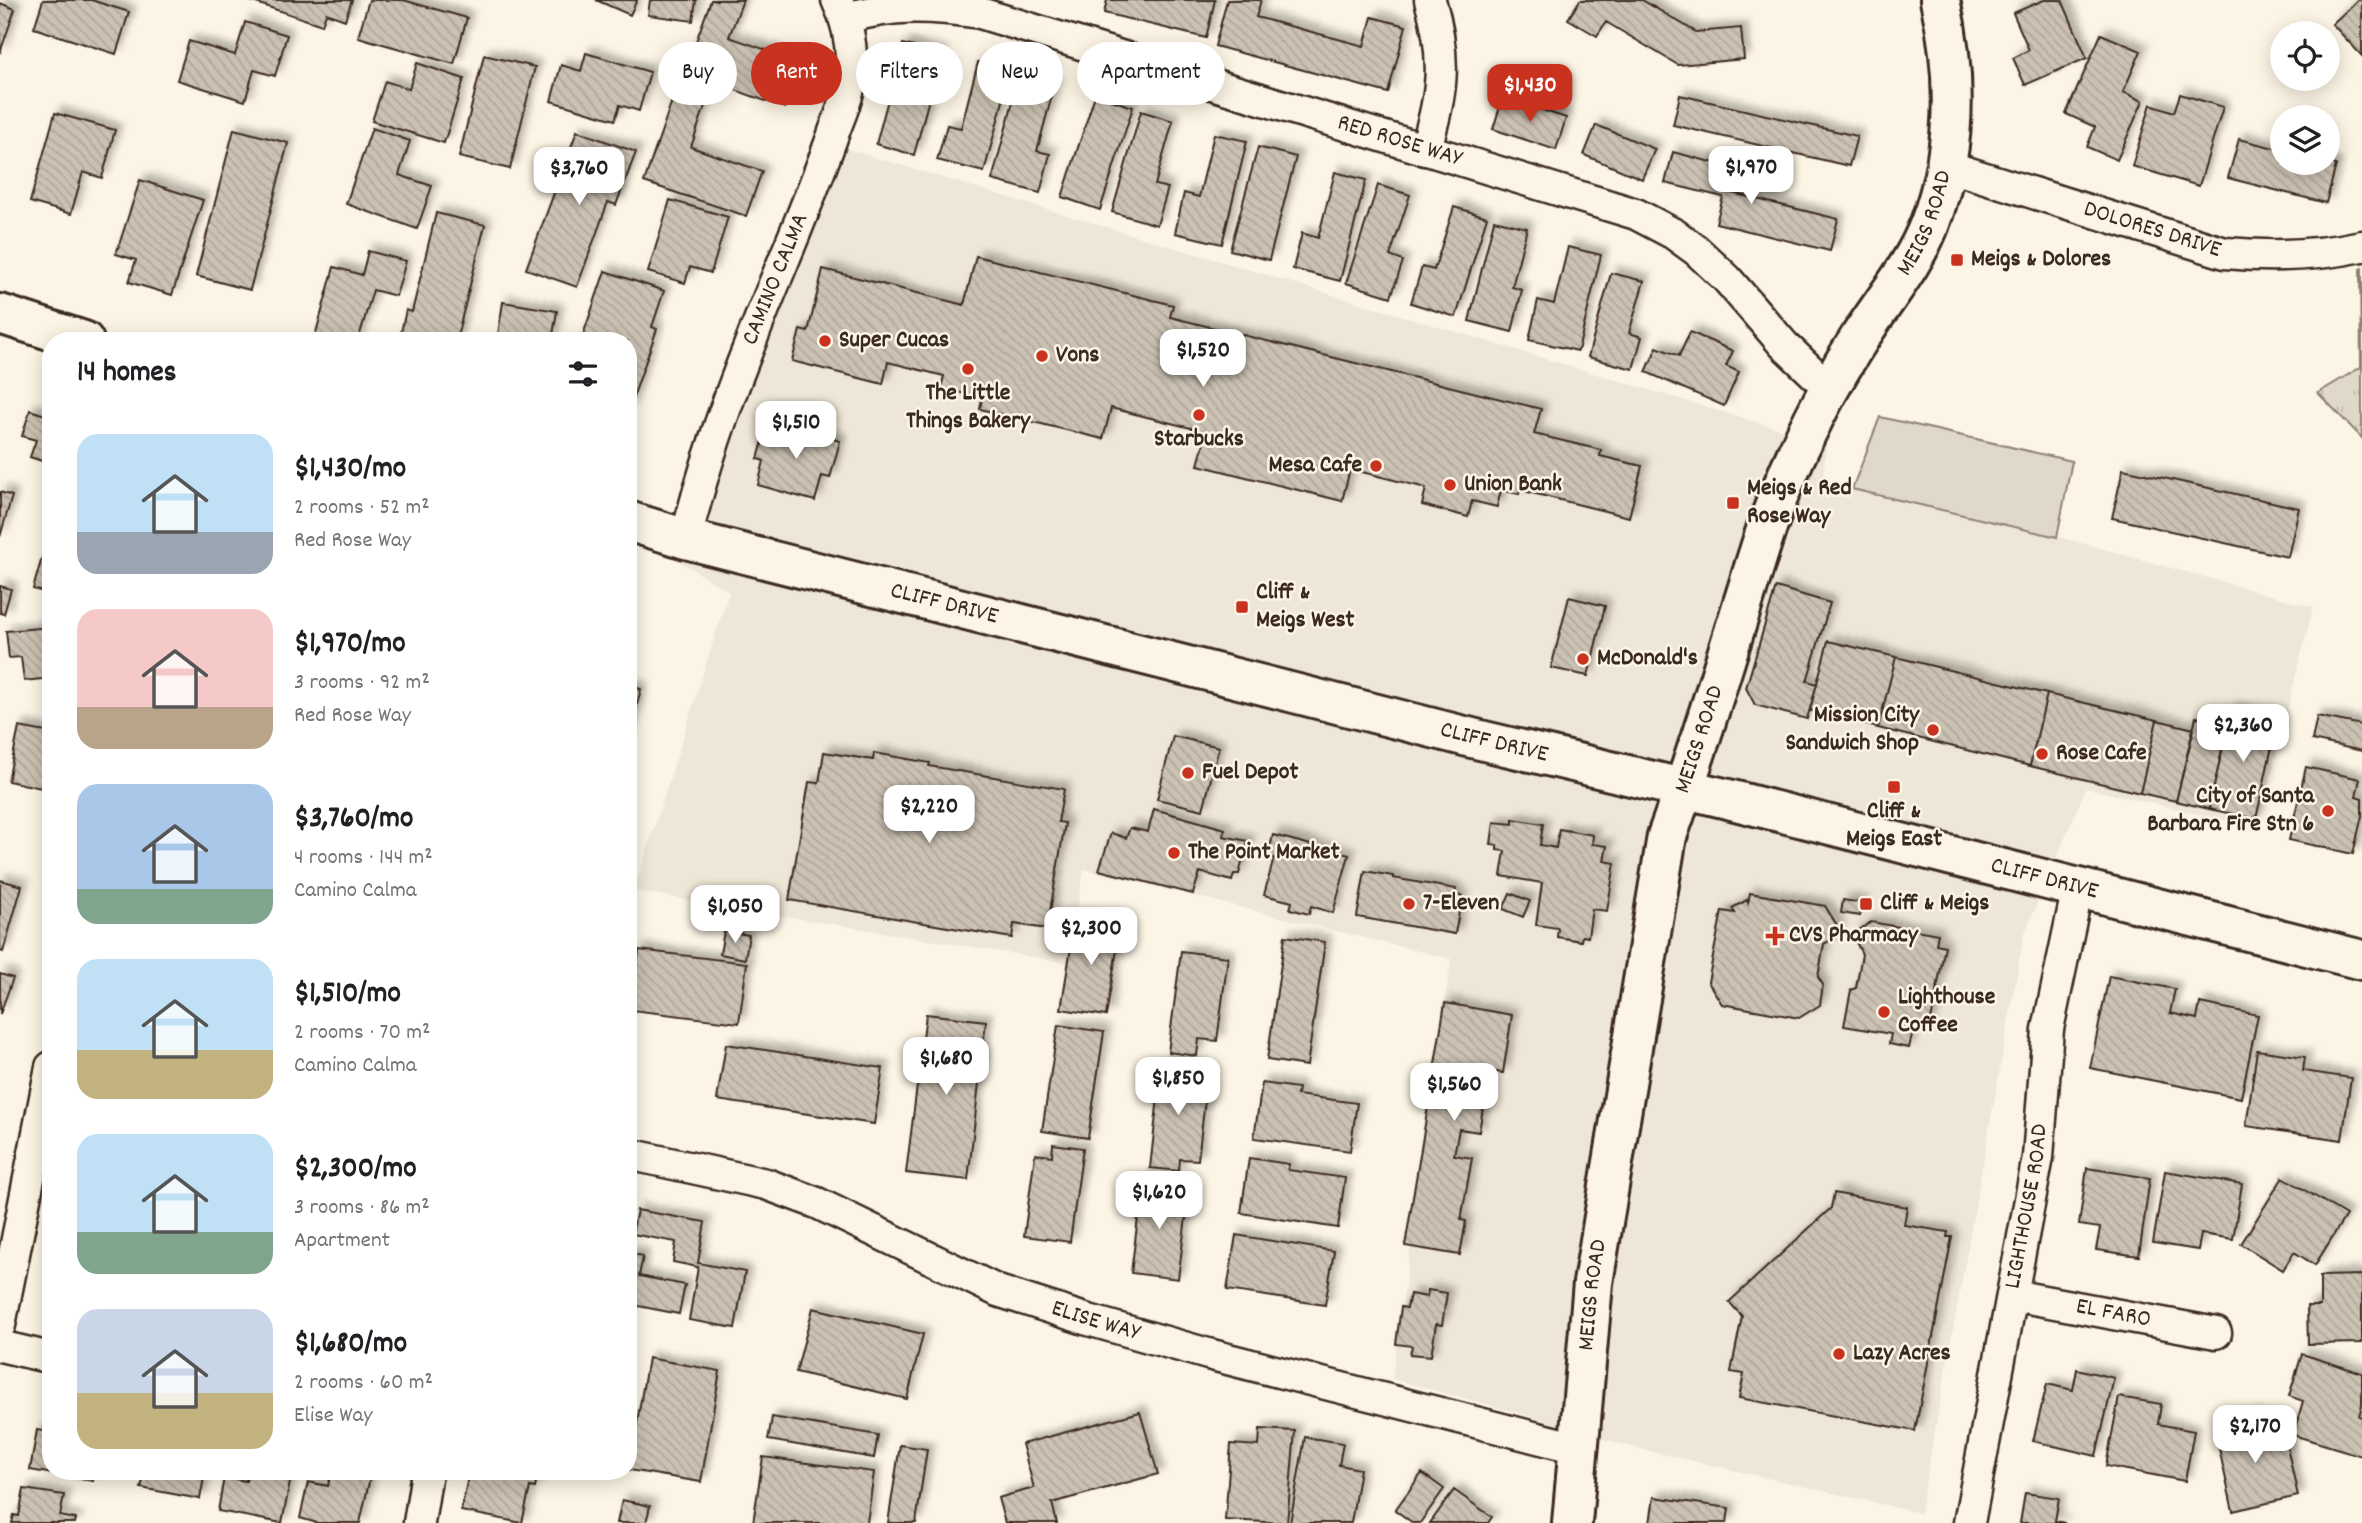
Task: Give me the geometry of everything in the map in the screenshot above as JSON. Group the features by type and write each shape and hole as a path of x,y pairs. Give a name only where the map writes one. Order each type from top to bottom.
{"main road":[{"name":"MEIGS ROAD","path":"1572,1523 1593,1283 1667,836 1685,788 1774,507 1802,440 1829,388 1863,332 1907,270 1930,225 1947,166 1952,133 1952,82 1947,29 1940,0"},
{"path":"0,314 56,332"},
{"name":"CLIFF DRIVE","path":"637,524 686,539 1472,738 1685,788 2362,960"}],"street":[{"path":"1425,150 1437,110 1443,68 1439,32 1430,0"},
{"name":"RED ROSE WAY","path":"842,9 875,10 929,6 980,13 1636,214 1674,234 1696,250 1727,279 1784,345 1829,388"},
{"name":"CAMINO CALMA","path":"686,539 695,500 734,383 822,165 848,92 852,65 850,38 842,9"},
{"name":"DOLORES DRIVE","path":"1947,166 2225,253 2284,256 2362,246"},
{"name":"LIGHTHOUSE ROAD","path":"1969,1523 2038,1157 2048,1029 2078,887"},
{"path":"0,1325 42,1113"},
{"name":"ELISE WAY","path":"637,1156 765,1184 817,1203 998,1292 1208,1354 1577,1448"},
{"name":"EL FARO","path":"2012,1295 2216,1333"},
{"path":"0,1346 42,1356"},
{"path":"419,1523 426,1480"}],"shaded area":[{"path":"830,144 1826,443 1823,481 2070,540 2313,607 2258,828 2086,788 2024,935 1920,1513 1623,1445 1519,1413 1392,1379 1451,959 1084,869 1068,963 637,891 637,882 729,592 681,562 715,484"}],"green space":[{"path":"2362,268 2362,438 2318,393 2361,367"},
{"path":"1880,417 2072,461 2057,537 1852,489"}],"building":[{"path":"43,0 91,0 129,12 116,54 34,28"},
{"path":"247,0 352,0 345,20 326,13 322,25"},
{"path":"369,0 403,0 467,18 454,64 358,37"},
{"path":"596,0 637,0 630,15"},
{"path":"650,0 696,0 693,21 648,15"},
{"path":"711,0 743,0 729,37 751,45 751,96 737,91 737,42 696,42"},
{"path":"1107,0 1215,0 1206,38 1104,13"},
{"path":"1227,0 1261,0 1256,17 1364,46 1372,17 1406,26 1388,93 1225,49 1225,42 1216,42"},
{"path":"1580,0 1642,0 1696,32 1741,28 1744,59 1678,65 1606,22 1597,36 1568,19"},
{"path":"2044,0 2062,0 2087,58 2025,85 2013,58 2029,50 2013,13"},
{"path":"2358,0 2362,0 2362,56 2340,33 2340,21 2335,21"},
{"path":"0,3 15,9 0,53"},
{"path":"245,22 287,35 275,76 254,70 245,101 177,80 189,41 235,55"},
{"path":"2101,34 2141,51 2123,92 2143,101 2117,160 2087,147 2095,127 2066,114"},
{"path":"586,53 650,72 639,111 620,105 615,120 551,101 561,65 581,71"},
{"path":"484,55 535,67 510,169 459,157"},
{"path":"417,63 464,79 444,143 372,121 385,81 409,89"},
{"path":"977,66 977,105 1002,105 984,172 937,160 947,125 961,128"},
{"path":"2180,94 2223,107 2199,186 2132,166 2151,104 2174,112"},
{"path":"1680,95 1857,136 1849,166 1673,125"},
{"path":"1503,97 1566,118 1556,150 1493,129"},
{"path":"670,105 705,105 691,147 762,171 746,216 644,182"},
{"path":"887,105 927,105 914,155 876,144"},
{"path":"1012,105 1049,105 1037,151 1050,154 1040,193 992,180"},
{"path":"1092,105 1133,107 1100,210 1062,197"},
{"path":"1141,111 1173,121 1155,185 1168,188 1157,225 1112,212"},
{"path":"55,113 115,130 102,178 83,172 71,214 30,202"},
{"path":"1596,125 1655,149 1642,179 1584,155"},
{"path":"372,128 410,141 399,175 432,186 417,229 346,204"},
{"path":"234,129 288,143 250,290 196,276"},
{"path":"577,131 636,152 616,205 608,202 577,287 526,269"},
{"path":"1214,134 1247,141 1222,244 1175,233 1184,193 1199,197"},
{"path":"2239,139 2270,147 2270,175 2333,175 2326,203 2228,178"},
{"path":"1258,147 1296,157 1269,260 1230,250"},
{"path":"1673,152 1734,168 1728,192 1838,219 1830,251 1716,223 1723,197 1665,183"},
{"path":"1335,172 1366,180 1340,281 1293,269 1302,233 1318,238"},
{"path":"140,180 203,200 172,295 129,282 136,260 116,254"},
{"path":"1378,185 1410,195 1390,256 1403,261 1391,297 1346,283"},
{"path":"670,200 728,217 711,273 690,267 685,283 648,272"},
{"path":"1454,207 1487,217 1456,317 1411,303 1422,267 1434,270"},
{"path":"436,213 485,225 458,332 401,332 406,310 412,312"},
{"path":"1494,220 1527,228 1512,287 1522,290 1512,332 1469,321"},
{"path":"1568,247 1601,255 1578,351 1529,340 1538,300 1554,304"},
{"path":"368,251 406,261 396,296 373,290 361,332 316,332 334,267 362,275"},
{"path":"976,256 1173,305 1170,317 1541,409 1534,434 1601,450 1600,456 1642,466 1629,517 1520,490 1519,494 1501,490 1497,507 1472,501 1468,517 1422,505 1426,488 1350,469 1342,501 1198,465 1207,432 1111,408 1103,439 980,409 982,398 941,388 944,376 888,362 883,384 792,361 800,330 808,332 823,269 964,305"},
{"path":"605,271 664,291 652,327 657,329 637,386 637,332 584,332"},
{"path":"1611,273 1644,281 1629,333 1642,337 1633,369 1588,357"},
{"path":"503,302 557,311 554,332 498,332"},
{"path":"1690,332 1733,351 1726,366 1739,372 1724,406 1646,372 1657,347 1679,356"},
{"path":"30,410 42,414 42,461 30,457 36,440 22,436"},
{"path":"768,422 840,441 830,478 822,476 815,501 758,485 764,461 758,459"},
{"path":"2123,469 2299,508 2288,557 2112,518"},
{"path":"0,492 12,496 0,537"},
{"path":"42,558 42,592 33,589"},
{"path":"0,586 11,589 4,614 0,613"},
{"path":"1776,587 1830,603 1807,681 1817,684 1807,719 1755,705 1746,688"},
{"path":"1569,597 1605,606 1588,676 1551,668"},
{"path":"42,628 42,679 24,681 21,657 9,658 6,631"},
{"path":"1828,641 1896,657 1878,728 1810,710"},
{"path":"1896,657 2047,694 2030,766 1878,728"},
{"path":"637,688 641,689 637,705"},
{"path":"2047,694 2157,720 2140,793 2030,766"},
{"path":"2231,709 2278,719 2256,819 2209,809"},
{"path":"2317,716 2362,725 2362,751 2312,740"},
{"path":"2196,717 2228,724 2209,809 2176,801"},
{"path":"2157,720 2194,729 2176,801 2140,793"},
{"path":"19,727 42,731 42,788 8,781"},
{"path":"1173,736 1219,747 1203,810 1157,799"},
{"path":"824,752 873,760 874,753 930,763 929,766 1064,789 1058,822 1065,823 1047,929 1014,924 1012,938 789,900 809,782 819,783"},
{"path":"2306,767 2360,779 2356,796 2362,798 2362,816 2353,854 2289,840"},
{"path":"1154,809 1225,829 1223,836 1248,841 1239,874 1234,874 1232,881 1200,872 1193,894 1099,870 1111,833 1126,838 1130,828 1148,832"},
{"path":"1513,819 1543,824 1540,845 1556,848 1559,829 1593,835 1592,844 1607,846 1604,861 1615,863 1607,911 1592,909 1588,937 1582,936 1581,941 1557,937 1558,928 1536,925 1542,883 1501,876 1505,851 1497,850 1497,845 1491,844 1494,822 1513,824"},
{"path":"1273,835 1349,855 1333,913 1311,906 1309,914 1290,909 1292,902 1264,895 1274,858 1268,856"},
{"path":"1365,871 1456,889 1455,895 1462,896 1455,934 1357,917"},
{"path":"0,880 22,886 3,952 0,951"},
{"path":"1510,893 1530,901 1523,917 1503,909"},
{"path":"1750,893 1825,906 1838,927 1836,937 1824,944 1818,977 1823,985 1820,1005 1799,1018 1722,1004 1708,982 1722,911 1735,913 1732,908 1747,900 1748,903"},
{"path":"1843,900 1863,903 1860,916 1841,913"},
{"path":"1076,917 1121,925 1106,1016 1061,1009"},
{"path":"1871,922 1938,934 1936,944 1945,946 1930,1026 1922,1024 1921,1032 1913,1031 1909,1048 1889,1044 1891,1034 1844,1026 1851,990 1856,988 1862,954 1855,940 1856,932"},
{"path":"724,931 749,935 745,959 720,954"},
{"path":"1285,936 1325,942 1307,1066 1267,1060"},
{"path":"639,950 747,963 739,1023 637,1011"},
{"path":"1181,951 1228,957 1217,1041 1199,1039 1197,1056 1168,1052"},
{"path":"0,974 13,978 0,1014"},
{"path":"2109,976 2175,989 2170,1013 2197,1019 2200,1003 2258,1015 2241,1098 2090,1068"},
{"path":"1445,1003 1512,1015 1503,1073 1489,1071 1479,1132 1459,1129 1454,1155 1472,1158 1461,1220 1466,1221 1460,1255 1405,1246"},
{"path":"926,1014 986,1021 968,1180 906,1173"},
{"path":"1058,1025 1104,1032 1088,1138 1042,1131"},
{"path":"726,1044 883,1068 874,1124 717,1100"},
{"path":"2257,1050 2305,1057 2303,1071 2351,1078 2342,1140 2246,1126"},
{"path":"1162,1061 1195,1065 1193,1081 1207,1083 1198,1160 1180,1159 1179,1171 1150,1168"},
{"path":"1262,1083 1298,1088 1297,1095 1357,1103 1350,1151 1254,1138"},
{"path":"1053,1144 1083,1148 1070,1242 1024,1236 1035,1154 1052,1156"},
{"path":"1249,1158 1289,1164 1288,1170 1345,1178 1338,1228 1241,1213"},
{"path":"2087,1168 2150,1178 2139,1256 2096,1250 2100,1228 2079,1225"},
{"path":"2165,1171 2242,1184 2233,1239 2201,1234 2198,1250 2153,1243"},
{"path":"2283,1177 2346,1215 2315,1265 2294,1252 2283,1270 2241,1244"},
{"path":"1143,1178 1174,1182 1172,1200 1188,1202 1178,1279 1131,1273"},
{"path":"1834,1193 1907,1207 1904,1225 1948,1232 1947,1237 1952,1237 1915,1431 1739,1398 1744,1374 1731,1372 1742,1316 1729,1302 1831,1208"},
{"path":"637,1210 705,1222 698,1263 745,1272 735,1328 689,1320 698,1267 673,1262 676,1242 637,1235"},
{"path":"1236,1235 1334,1251 1325,1305 1227,1290"},
{"path":"637,1255 643,1256 639,1276 685,1285 679,1314 637,1306"},
{"path":"2362,1275 2362,1343 2308,1344 2307,1306 2320,1306 2320,1276"},
{"path":"1428,1290 1447,1293 1442,1325 1436,1324 1431,1356 1410,1354 1412,1346 1396,1344 1401,1307 1407,1308 1410,1294 1427,1297"},
{"path":"813,1308 923,1334 907,1399 796,1372"},
{"path":"2302,1354 2362,1373 2362,1405 2359,1416 2362,1417 2362,1456 2293,1435 2303,1401 2289,1396"},
{"path":"648,1358 720,1371 701,1482 637,1471 637,1423"},
{"path":"2077,1369 2114,1378 2096,1456 2033,1441 2047,1384 2073,1390"},
{"path":"2119,1397 2161,1404 2158,1424 2194,1431 2185,1481 2106,1466"},
{"path":"1140,1412 1158,1474 1052,1503 1057,1523 1005,1523 998,1498 1034,1488 1022,1444"},
{"path":"772,1417 878,1435 874,1458 768,1440"},
{"path":"2254,1417 2259,1439 2284,1433 2298,1496 2233,1511 2214,1426"},
{"path":"1260,1429 1295,1431 1287,1523 1225,1520 1231,1444 1259,1446"},
{"path":"37,1430 42,1431 42,1472 30,1470"},
{"path":"1305,1437 1343,1443 1339,1465 1360,1469 1351,1523 1290,1523"},
{"path":"900,1445 927,1449 916,1523 888,1523"},
{"path":"763,1457 874,1472 867,1523 753,1523"},
{"path":"1422,1473 1444,1489 1420,1523 1413,1523 1395,1510"},
{"path":"143,1480 204,1480 200,1499 141,1488"},
{"path":"223,1480 290,1480 282,1523 218,1511"},
{"path":"329,1480 369,1480 360,1523 317,1523 300,1518 308,1482 328,1486"},
{"path":"467,1480 536,1480 535,1488 530,1487 522,1523 461,1511"},
{"path":"24,1489 64,1495 60,1516 76,1519 75,1523 12,1523 14,1515 19,1516"},
{"path":"1454,1490 1492,1517 1488,1523 1430,1523"},
{"path":"2025,1493 2059,1498 2055,1521 2065,1523 2020,1523"},
{"path":"1654,1497 1729,1508 1727,1523 1650,1523"},
{"path":"622,1500 650,1506 646,1523 617,1523"}],"place":[{"name":"Meigs & Dolores","path":"1957,260"},
{"name":"Super Cucas","path":"825,341"},
{"name":"Vons","path":"1042,356"},
{"name":"The Little Things Bakery","path":"968,369"},
{"name":"Starbucks","path":"1199,415"},
{"name":"Mesa Cafe","path":"1376,466"},
{"name":"Union Bank","path":"1450,485"},
{"name":"Meigs & Red Rose Way","path":"1733,503"},
{"name":"Cliff & Meigs West","path":"1242,607"},
{"name":"McDonald's","path":"1583,659"},
{"name":"Mission City Sandwich Shop","path":"1933,730"},
{"name":"Rose Cafe","path":"2042,754"},
{"name":"Fuel Depot","path":"1188,773"},
{"name":"Cliff & Meigs East","path":"1894,787"},
{"name":"City of Santa Barbara Fire Stn 6","path":"2328,811"},
{"name":"The Point Market","path":"1174,853"},
{"name":"7-Eleven","path":"1409,904"},
{"name":"Cliff & Meigs","path":"1866,904"},
{"name":"CVS Pharmacy","path":"1775,936"},
{"name":"Lighthouse Coffee","path":"1884,1012"},
{"name":"Lazy Acres","path":"1839,1354"}]}
